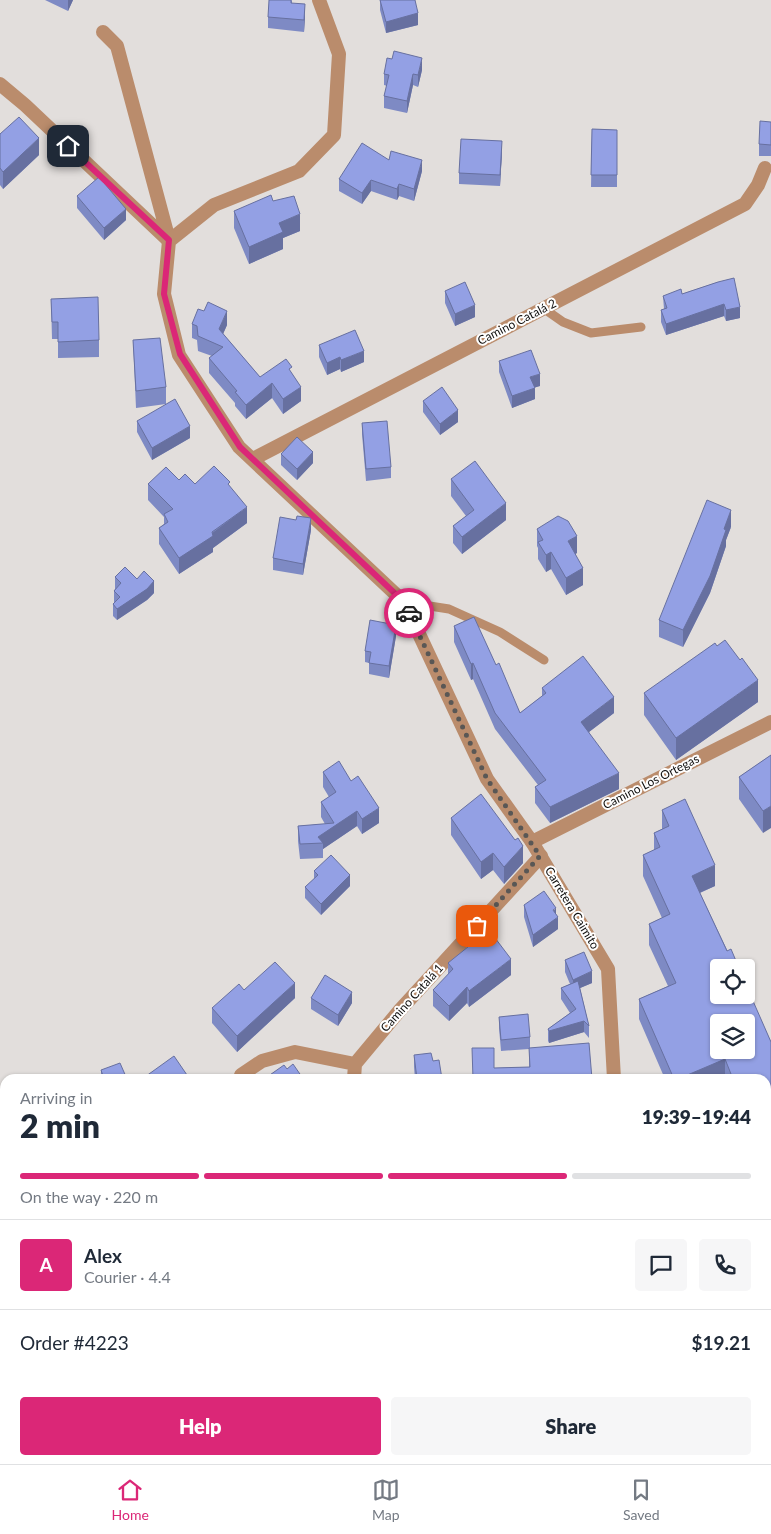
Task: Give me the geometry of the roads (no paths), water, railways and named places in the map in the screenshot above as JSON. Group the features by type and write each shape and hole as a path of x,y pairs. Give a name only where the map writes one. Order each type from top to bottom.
{"street":[{"path":"169,240 214,205 299,171 334,135 339,54 318,0"},
{"path":"103,32 116,46 169,240"},
{"path":"0,84 25,105 169,240"},
{"name":"Camino Catalá 2","path":"253,459 745,204 758,186 765,168"},
{"name":"Carretera Caimito","path":"169,240 164,294 180,354 240,447 404,602 487,779 532,842 608,968 614,1074"},
{"name":"Camino Los Ortegas","path":"532,842 771,722"},
{"name":"Camino Catalá 1","path":"355,1064 400,1010 540,856"},
{"path":"242,1074 262,1061 295,1052 355,1064 354,1074"}],"lane":[{"path":"543,308 563,322 590,333 641,328"},
{"path":"404,602 449,609 500,632 544,660"}]}
